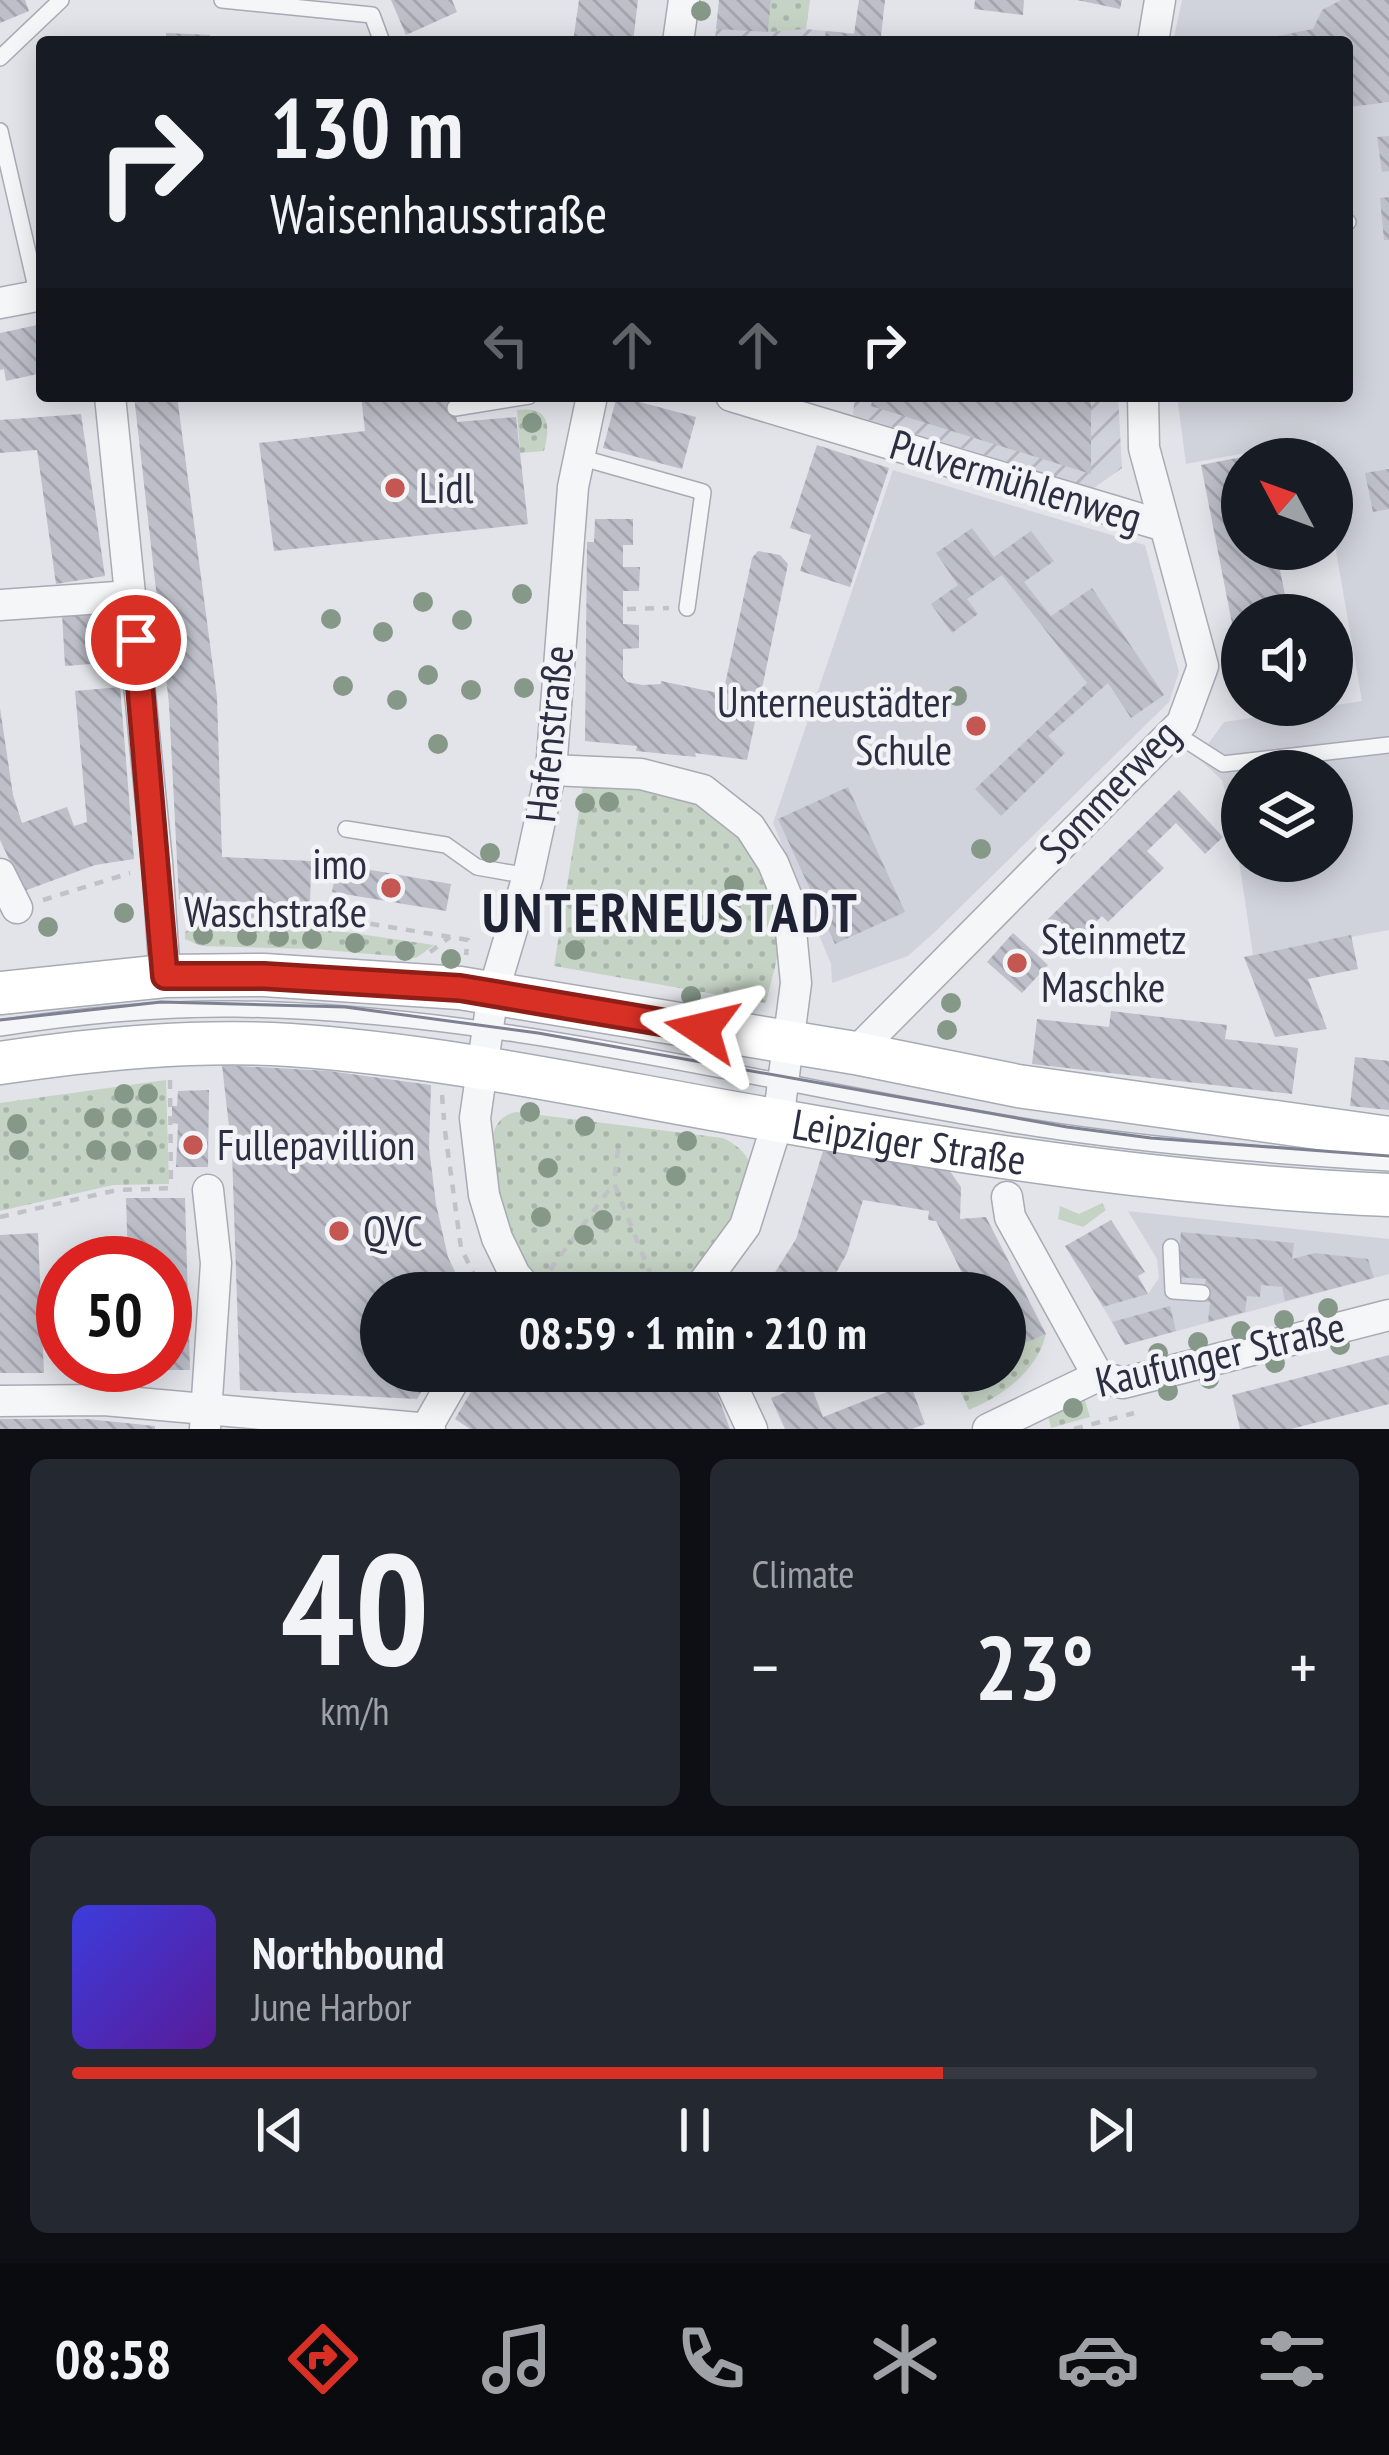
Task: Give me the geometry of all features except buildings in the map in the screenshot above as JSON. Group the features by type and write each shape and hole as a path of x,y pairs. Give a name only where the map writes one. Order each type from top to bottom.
{"main road":[{"name":"Leipziger Straße","path":"0,993 165,976 264,976 481,1016 784,1082 1132,1177 1389,1195"},
{"name":"Leipziger Straße","path":"0,1063 166,1045 288,1045 481,1016 784,1082 855,1053 1018,1085 1389,1138"}],"street":[{"path":"679,36 685,0"},
{"path":"1154,36 1160,0"},
{"path":"0,303 36,297"},
{"path":"111,402 165,976"},
{"name":"Hafenstraße","path":"515,1272 497,1238 484,1195 475,1118 481,1016 528,876 551,770 565,563 590,402"},
{"name":"Pulvermühlenweg","path":"751,402 1164,526"},
{"name":"Sommerweg","path":"855,1053 1182,723 1203,666 1144,448 1143,402"},
{"path":"0,605 131,596"},
{"name":"Leipziger Straße","path":"551,770 641,774 703,790 750,827 773,862 788,900 796,982 784,1082"},
{"path":"0,874 17,908"},
{"path":"711,1272 745,1226 784,1082"},
{"path":"206,1419 215,1263 208,1190"},
{"path":"1007,1197 1010,1217 1099,1376"},
{"name":"Kaufunger Straße","path":"988,1429 1099,1376 1123,1383 1389,1316"},
{"path":"0,1401 104,1400 206,1419 428,1428 448,1392"},
{"path":"734,1392 752,1429"}],"lane":[{"path":"0,58 62,0"},
{"path":"222,0 372,15 380,36"},
{"path":"0,135 36,280"},
{"path":"455,408 492,402"},
{"path":"579,458 703,491 687,608"},
{"path":"1173,732 1223,764 1389,745"},
{"path":"346,830 446,845 477,867 528,876"},
{"path":"0,1028 84,1017 231,1009 481,1016"},
{"path":"784,1082 1130,1142 1389,1163"},
{"path":"1171,1247 1173,1291 1202,1293"}],"path":[{"path":"627,609 687,608"},
{"path":"17,908 131,873"},
{"path":"161,915 324,916 468,940 481,1016"},
{"path":"170,1072 171,1188"},
{"path":"618,1149 614,1183 650,1272"},
{"path":"545,1272 614,1183"},
{"path":"0,1217 117,1190 208,1190"}],"shaded area":[{"path":"1182,0 1389,0 1389,930 1253,955 1242,882 1353,882 1353,750 1221,750 1221,779 1198,758 1221,726 1353,726 1353,702 1362,701 1353,649 1353,594 1343,594 1339,570 1353,570 1353,438 1221,438 1221,458 1186,464 1178,402 1353,402 1353,36 1174,36"},
{"path":"716,29 806,29 881,36 715,36"},
{"path":"854,402 1118,402 1122,468 1094,488 853,415"},
{"name":"Unterneustädter Schule","path":"893,470 1145,545 1179,672 1169,702 936,931 908,956 832,983 831,964 773,823"},
{"path":"1128,1211 1389,1239 1389,1274 1125,1345 1103,1307 1148,1294 1159,1278 1157,1259"}],"green space":[{"path":"771,0 810,0 806,29 768,32"},
{"path":"517,410 536,411 545,419 544,451 520,453"},
{"path":"583,786 642,789 694,800 743,843 767,882 779,919 778,951 766,1003 554,966"},
{"path":"201,922 319,928 434,945 416,958 201,946 185,939 185,932"},
{"path":"166,1080 169,1184 113,1185 0,1211 0,1103"},
{"path":"516,1112 723,1138 747,1159 749,1178 736,1214 695,1272 532,1272 510,1227 492,1167 492,1141 499,1122"},
{"path":"1102,1203 1106,1210 1083,1227 1058,1219 1060,1206 1079,1214"},
{"path":"1046,1334 1026,1372 1026,1343"},
{"path":"961,1392 1001,1392 994,1397 969,1410"},
{"path":"1084,1397 1090,1417 1051,1428 1048,1416"}],"tram line":[{"path":"0,1020 161,1002 345,1007 538,1033 1067,1127 1389,1156"}],"place":[{"name":"Lidl","path":"395,488"},
{"name":"Unterneustädter Schule","path":"976,726"},
{"name":"imo Waschstraße","path":"391,888"},
{"name":"Steinmetz Maschke","path":"1017,963"},
{"name":"Fullepavillion","path":"193,1145"},
{"name":"QVC","path":"339,1231"}],"district":[{"name":"UNTERNEUSTADT","path":"671,913"}],"route":[{"path":"136,640 165,976 264,976 460,988 702,1029"}]}
